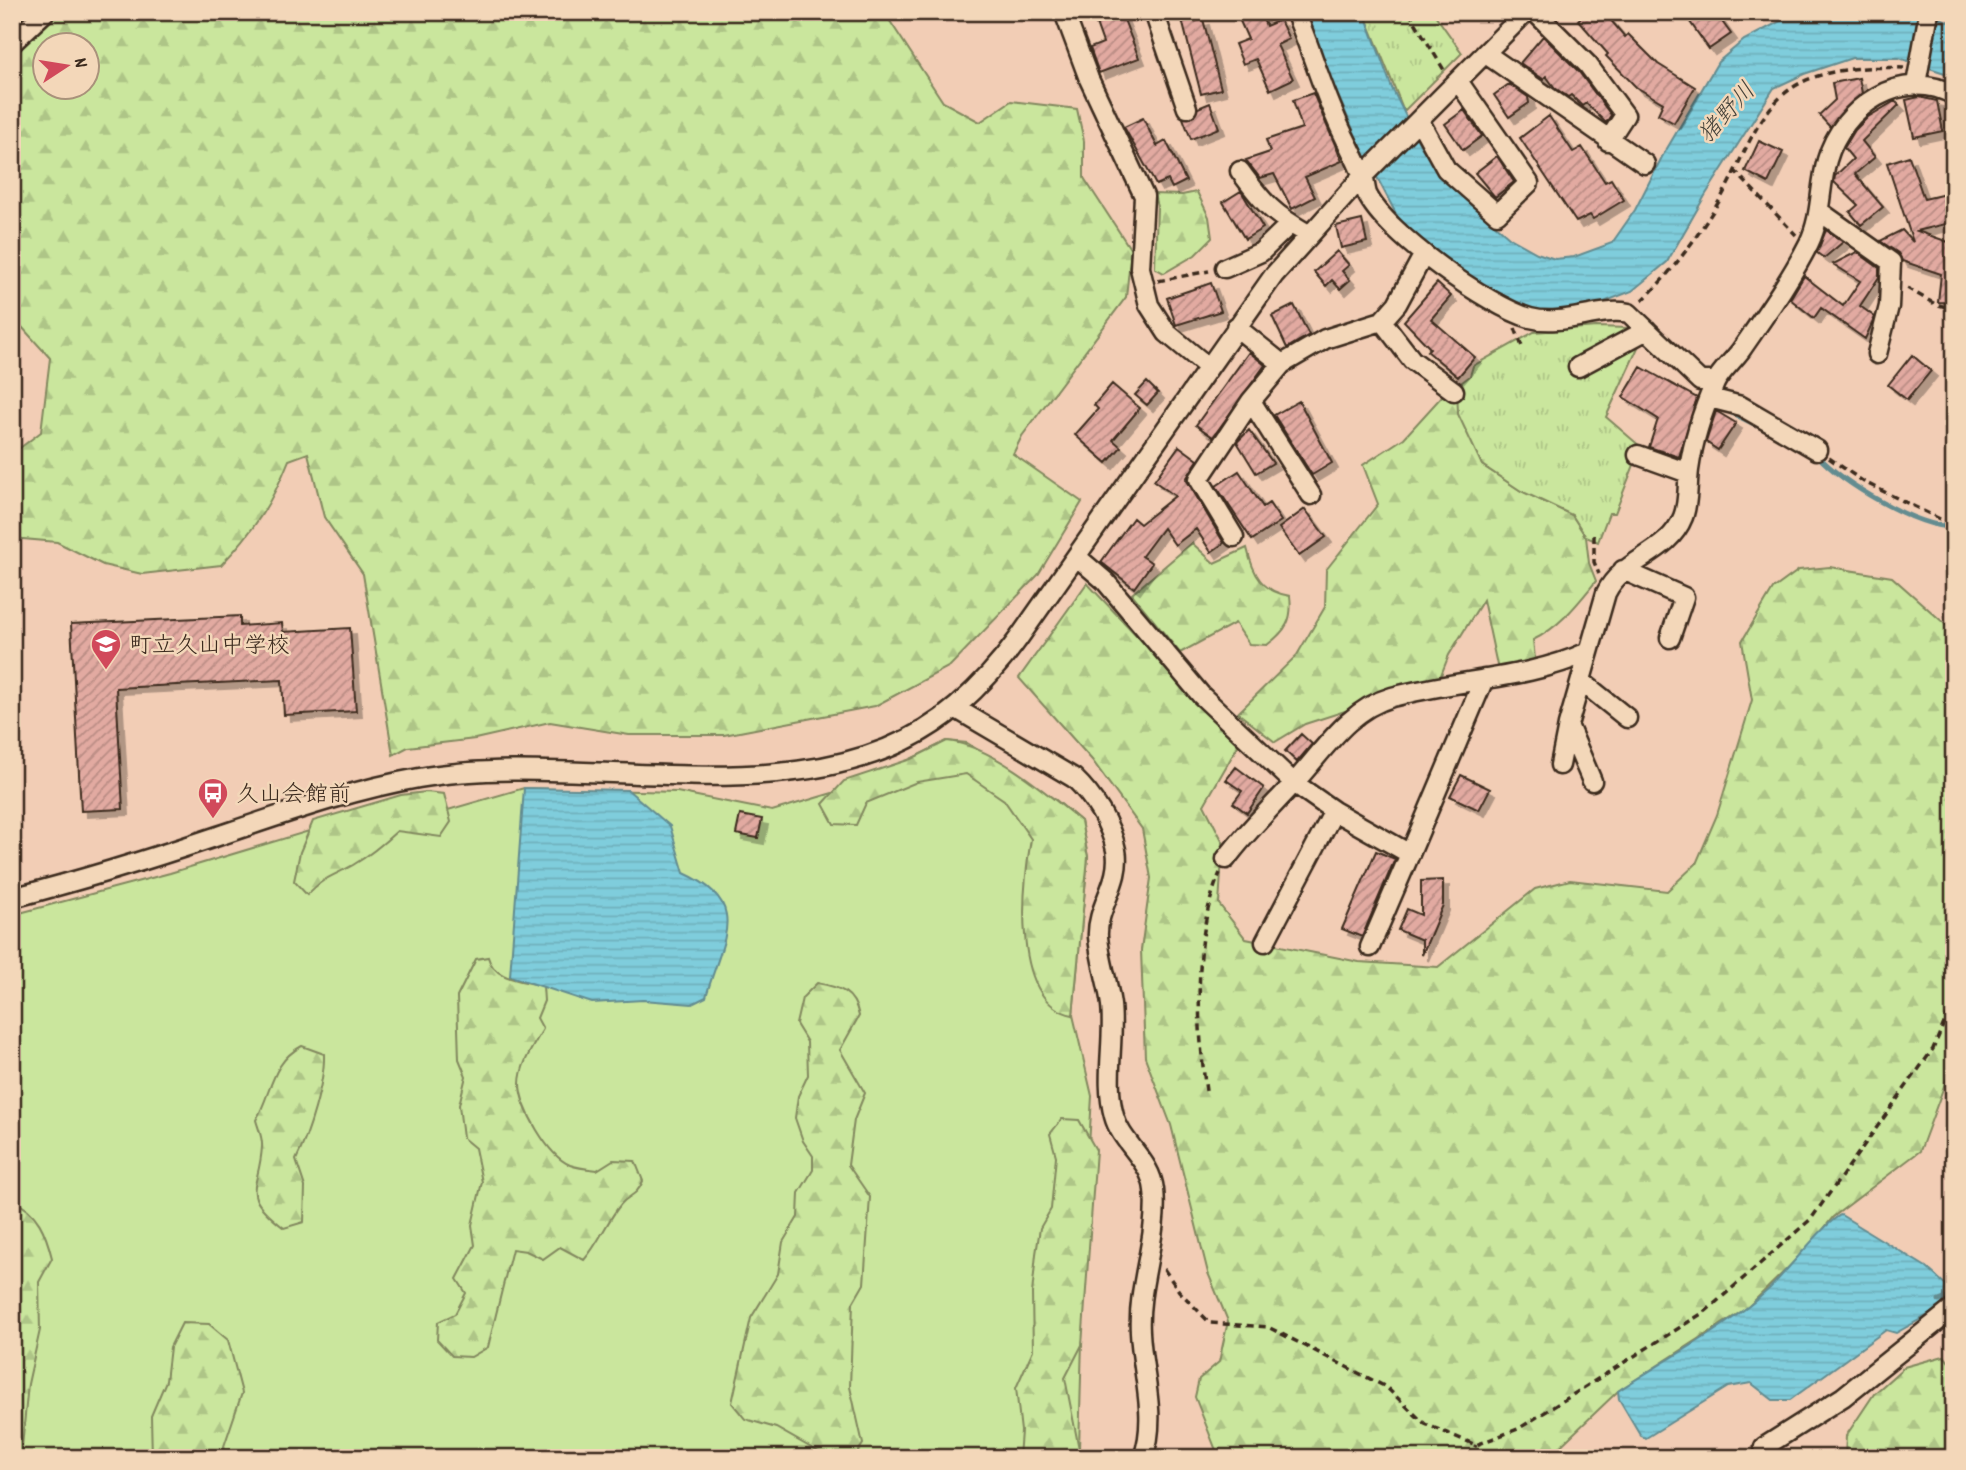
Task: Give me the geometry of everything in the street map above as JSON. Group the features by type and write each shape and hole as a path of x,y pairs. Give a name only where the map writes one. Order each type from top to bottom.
{"street":[{"path":"12,43 45,12"},
{"path":"1063,12 1089,79 1144,196 1140,268 1149,305 1167,333 1208,367"},
{"path":"1154,12 1187,108"},
{"path":"1295,12 1315,58 1334,114 1363,176 1368,195 1424,254 1484,298 1532,318 1566,321 1616,311 1629,313 1700,381 1818,450"},
{"path":"12,898 141,862 348,794 406,780 451,773 511,771 790,773 823,769 893,746 955,708 994,671 1236,327 1308,234 1526,12"},
{"path":"1535,12 1588,65 1625,115 1608,141"},
{"path":"1916,76 1929,12"},
{"path":"1486,54 1608,141 1645,164"},
{"path":"1916,76 1954,95"},
{"path":"1560,765 1568,725 1606,593 1612,580 1623,570 1669,541 1684,516 1693,447 1713,389 1775,301 1817,226 1827,160 1839,132 1870,100 1916,76"},
{"path":"1417,121 1446,169 1497,214 1529,183 1456,83"},
{"path":"1240,171 1262,202 1280,219 1308,234"},
{"path":"1819,211 1891,261 1889,306 1877,354"},
{"path":"1225,268 1261,252 1290,224"},
{"path":"1234,537 1199,479 1251,401 1282,364 1325,339 1382,321 1397,304 1424,254"},
{"path":"1382,321 1412,360 1454,391"},
{"path":"1236,327 1282,364"},
{"path":"1578,368 1647,330"},
{"path":"1251,401 1311,495"},
{"path":"1638,455 1688,473"},
{"path":"1077,556 1105,581 1201,695 1294,783 1334,811 1410,853"},
{"path":"1623,570 1684,597 1670,638"},
{"path":"1226,859 1251,825 1294,783 1343,726 1366,708 1390,698 1530,671 1588,652"},
{"path":"1370,947 1484,678"},
{"path":"1581,681 1627,718"},
{"path":"955,708 1074,778 1087,790 1113,836 1116,873 1098,934 1111,1006 1110,1091 1114,1118 1144,1162 1154,1188 1140,1331 1150,1422 1150,1441 1143,1458"},
{"path":"1568,725 1592,781"},
{"path":"1265,942 1334,811"},
{"path":"1764,1447 1843,1396 1954,1308"}],"path":[{"path":"1409,12 1456,83"},
{"path":"1629,313 1662,282 1693,242 1769,113 1790,90 1833,72 1872,66 1916,76"},
{"path":"1734,170 1807,246"},
{"path":"1143,283 1225,268"},
{"path":"1890,278 1934,304 1954,309"},
{"path":"1515,332 1523,349"},
{"path":"1818,450 1864,482 1944,521 1954,522"},
{"path":"1594,534 1594,562 1606,593"},
{"path":"1206,1091 1202,1064 1201,939 1210,896 1226,859"},
{"path":"1469,1458 1476,1445 1518,1429 1706,1311 1811,1219 1933,1049 1954,1000"},
{"path":"1149,1252 1179,1291 1210,1323 1268,1327 1386,1387 1425,1424 1476,1445"}],"green space":[{"path":"12,12 884,12 943,102 980,122 1011,101 1077,109 1084,141 1084,178 1131,250 1126,297 1022,436 1013,454 1082,502 1038,575 950,666 875,706 724,735 629,735 550,722 475,739 408,747 393,755 363,574 324,517 308,453 289,460 261,516 221,565 142,574 103,565 57,542 12,538 12,454 41,432 50,358 12,316"},
{"path":"1364,12 1433,12 1462,53 1404,111"},
{"path":"1197,192 1209,217 1212,238 1195,255 1164,273 1155,268 1157,207 1154,194 1182,195"},
{"path":"1596,327 1628,328 1641,341 1606,417 1641,447 1615,513 1609,513 1598,542 1586,537 1572,515 1521,491 1482,465 1458,414 1457,386 1470,376 1473,366 1534,332"},
{"path":"1443,395 1459,396 1482,465 1521,491 1572,515 1586,537 1589,563 1596,581 1560,621 1533,640 1536,668 1498,670 1483,600 1449,655 1437,685 1363,715 1345,711 1305,724 1275,742 1238,713 1297,655 1325,607 1326,570 1378,504 1363,465 1404,438"},
{"path":"1192,543 1214,563 1247,548 1252,566 1260,580 1272,590 1290,596 1287,624 1274,640 1267,645 1249,644 1235,623 1180,653 1132,594"},
{"path":"1830,567 1892,577 1954,632 1954,1059 1920,1151 1833,1217 1810,1246 1747,1308 1618,1391 1548,1458 1219,1458 1195,1397 1199,1379 1219,1362 1228,1321 1208,1273 1171,1125 1145,1057 1141,950 1151,878 1142,829 1092,760 1019,678 1087,583 1239,744 1204,805 1223,842 1219,904 1246,939 1359,962 1438,967 1535,889 1570,880 1667,891 1696,864 1717,815 1752,700 1742,641 1773,589 1799,570"},
{"path":"947,741 967,743 1056,800 1081,821 1088,857 1073,1015 1092,1096 1086,1196 1079,1449 1073,1458 12,1458 12,915 170,873 402,803 448,810 524,788 677,792 772,811 856,786"},
{"path":"947,741 964,744 1000,761 1035,784 1081,821 1088,857 1073,1015 1053,1006 1039,989 1030,966 1024,912 1031,839 1004,800 966,774 917,782 866,803 856,825 834,824 823,804 844,781 911,759"},
{"path":"426,792 444,794 451,822 441,837 397,831 365,857 324,880 307,895 294,881 300,852 313,821 401,795"},
{"path":"488,957 491,965 503,975 543,986 544,1001 537,1018 543,1029 525,1062 520,1084 525,1105 537,1130 553,1152 570,1165 597,1170 613,1160 635,1161 643,1181 638,1190 616,1211 584,1260 560,1247 543,1259 526,1251 512,1249 488,1347 471,1357 452,1356 437,1340 438,1322 455,1314 466,1293 457,1279 475,1245 472,1225 482,1182 475,1148 463,1138 459,1105 466,1076 459,1059 457,997 476,959"},
{"path":"817,983 844,992 857,1008 859,1016 840,1050 865,1093 854,1120 848,1165 870,1197 864,1284 853,1303 850,1387 863,1444 854,1458 824,1455 776,1428 745,1419 732,1403 751,1318 778,1274 783,1242 798,1217 799,1193 813,1170 813,1156 803,1141 795,1118 798,1096 808,1075 807,1042 796,1024 802,998"},
{"path":"302,1046 324,1054 324,1066 315,1108 296,1160 305,1187 304,1222 284,1228 256,1198 262,1144 256,1120 278,1069 284,1060"},
{"path":"1062,1119 1079,1120 1096,1150 1082,1345 1065,1378 1079,1449 1073,1458 1019,1458 1021,1431 1016,1388 1033,1350 1032,1294 1036,1254 1040,1228 1051,1209 1056,1156 1050,1134"},
{"path":"12,1201 28,1210 40,1224 52,1258 39,1282 40,1330 28,1384 21,1457 15,1458"},
{"path":"182,1323 209,1324 228,1340 242,1393 220,1458 152,1458 151,1416 166,1381 170,1347"},
{"path":"1944,1356 1954,1368 1954,1458 1845,1458 1846,1436 1874,1394 1904,1367"}],"water":[{"name":"猪野川","path":"1301,12 1364,12 1392,88 1420,145 1441,177 1510,238 1537,253 1555,259 1574,257 1612,243 1635,210 1662,157 1718,62 1744,40 1798,12 1926,12 1954,24 1954,76 1899,58 1852,58 1804,74 1774,88 1706,194 1667,262 1632,291 1586,309 1526,312 1481,288 1404,229 1359,143"},
{"path":"524,788 628,790 670,826 684,873 705,885 719,898 725,911 724,941 706,997 692,1004 643,1000 592,1003 510,976"},
{"path":"1841,1215 1926,1267 1946,1285 1942,1307 1896,1333 1886,1330 1790,1400 1773,1400 1751,1383 1728,1387 1646,1438 1641,1436 1619,1399 1618,1391 1717,1329 1754,1302 1835,1218"}],"building":[{"path":"1092,12 1121,12 1139,58 1099,73 1090,48 1103,43"},
{"path":"1180,12 1194,12 1196,21 1203,19 1221,89 1201,94"},
{"path":"1236,12 1260,12 1266,26 1280,20 1289,39 1277,45 1293,79 1270,90 1256,59 1243,64 1235,44 1248,39"},
{"path":"1587,12 1604,12 1625,37 1628,34 1658,64 1695,87 1674,123 1658,114 1663,103 1636,87 1606,56 1608,54 1578,20"},
{"path":"1683,12 1715,12 1731,34 1709,49"},
{"path":"1543,36 1579,72 1611,115 1606,123 1586,103 1582,106 1571,95 1568,97 1555,88 1546,76 1543,79 1520,63"},
{"path":"1859,78 1862,93 1830,127 1819,115 1835,100 1832,83"},
{"path":"1509,84 1528,97 1529,103 1509,117 1494,95"},
{"path":"1313,93 1342,161 1305,177 1315,197 1292,209 1274,174 1260,178 1246,160 1270,152 1266,140 1302,128 1293,100"},
{"path":"1919,97 1937,101 1943,131 1914,137 1906,100"},
{"path":"1895,101 1899,105 1862,141 1875,157 1855,174 1883,207 1861,225 1850,212 1858,205 1834,182 1835,176 1853,159 1844,148 1855,130 1868,117"},
{"path":"1210,103 1219,128 1191,139 1183,118 1191,118 1198,108"},
{"path":"1464,110 1482,136 1463,150 1445,124"},
{"path":"1549,116 1573,152 1582,147 1605,182 1611,179 1624,200 1593,219 1590,215 1576,222 1520,138"},
{"path":"1143,118 1157,146 1166,141 1186,181 1172,188 1168,180 1156,185 1124,127"},
{"path":"1759,141 1783,152 1768,183 1745,171"},
{"path":"1497,156 1514,182 1495,197 1475,173"},
{"path":"1909,156 1924,199 1954,192 1954,222 1917,231 1954,244 1954,303 1938,302 1941,274 1902,261 1898,253 1880,241 1902,230 1913,242 1887,163"},
{"path":"1241,191 1263,228 1245,239 1223,202"},
{"path":"1362,220 1367,242 1341,248 1336,226"},
{"path":"1826,230 1843,242 1824,258 1817,253"},
{"path":"1337,251 1349,265 1342,271 1350,280 1340,289 1332,280 1326,286 1314,272"},
{"path":"1857,252 1879,268 1879,277 1860,306 1875,317 1865,339 1821,308 1814,318 1790,299 1804,276 1843,306 1860,281 1833,264"},
{"path":"1211,283 1221,311 1176,325 1167,298"},
{"path":"1437,283 1451,296 1431,319 1475,357 1458,377 1427,351 1430,348 1404,321"},
{"path":"1294,305 1309,335 1287,348 1272,316"},
{"path":"1249,352 1265,365 1213,437 1196,425"},
{"path":"1912,355 1931,371 1907,400 1888,385"},
{"path":"1641,367 1697,398 1679,457 1649,447 1658,419 1623,397"},
{"path":"1147,382 1158,393 1147,405 1135,395"},
{"path":"1112,384 1140,408 1113,440 1121,447 1107,463 1075,435 1098,409 1094,405"},
{"path":"1299,401 1332,463 1312,475 1274,415"},
{"path":"1716,411 1736,423 1718,450 1706,442"},
{"path":"1249,430 1273,463 1256,473 1237,442"},
{"path":"1179,446 1198,460 1186,479 1224,543 1211,552 1196,529 1175,545 1163,528 1142,556 1152,563 1134,588 1101,562 1133,518 1140,524 1175,496 1154,481"},
{"path":"1239,471 1263,507 1269,503 1281,521 1252,540 1216,486"},
{"path":"1305,509 1326,537 1299,556 1279,528"},
{"path":"240,616 240,626 282,623 283,632 350,628 356,711 284,715 282,680 116,688 123,809 81,811 71,624"},
{"path":"1301,734 1312,744 1297,762 1285,751"},
{"path":"1236,767 1264,788 1247,813 1233,803 1242,791 1226,780"},
{"path":"1461,775 1490,789 1479,810 1450,796"},
{"path":"740,815 762,819 758,838 736,834"},
{"path":"1376,851 1395,859 1362,937 1342,929"},
{"path":"1443,880 1443,905 1422,955 1422,940 1398,930 1407,909 1421,915 1421,881"}],"waterway":[{"path":"1945,12 1954,16"},
{"path":"1724,409 1768,431"},
{"path":"1817,455 1861,490 1900,512 1920,520 1954,527"},
{"path":"1939,1301 1954,1295"}],"place":[{"name":"町立久山中学校","path":"106,671"},
{"name":"久山会館前","path":"213,820"}]}
